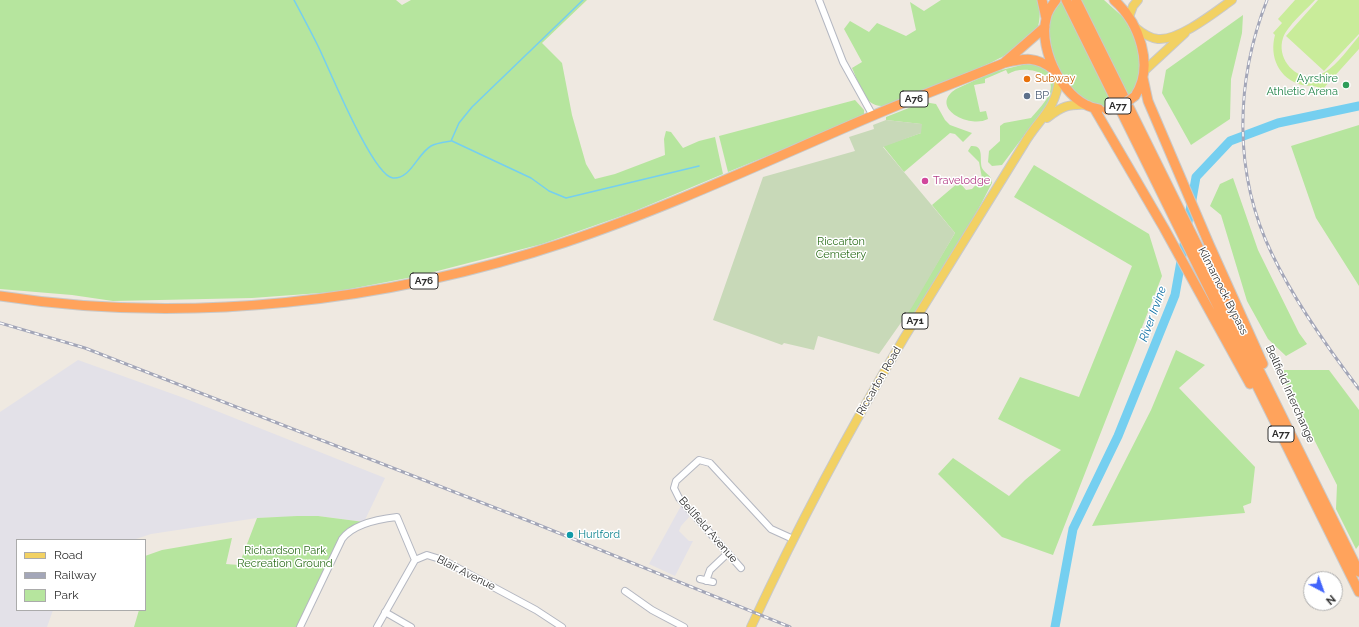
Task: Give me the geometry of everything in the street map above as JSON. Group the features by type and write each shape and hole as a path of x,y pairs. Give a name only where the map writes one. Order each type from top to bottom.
{"highway":[{"path":"1042,0 1045,23"},
{"name":"Kilmarnock Bypass","path":"1066,0 1170,212 1317,497 1359,572"},
{"name":"Kilmarnock Bypass","path":"1076,0 1206,261 1317,497 1359,592"},
{"name":"A76","path":"1045,23 1048,52 1054,70 1071,94 1091,107 1107,110 1122,106 1135,96 1144,74 1143,50 1136,28 1129,17 1114,0"},
{"name":"A76","path":"1004,63 1045,23 1054,3"},
{"name":"A76","path":"0,296 91,305 211,307 331,297 410,284 514,258 604,229 789,153 873,116 1004,63 1020,59 1037,59 1054,70"},
{"name":"Bellfield Interchange","path":"1144,74 1148,101 1317,497"},
{"name":"A77","path":"1091,107 1164,228 1317,497"}],"main road":[{"path":"1129,17 1133,6 1138,0"},
{"path":"1136,28 1149,37 1160,39 1172,37 1190,28 1232,0"},
{"path":"1144,74 1190,28"},
{"name":"Riccarton Road","path":"1039,125 1054,102 1058,92 1059,78"},
{"name":"Riccarton Road","path":"750,627 793,539 842,445 904,339 1025,141 1039,125 1058,108 1072,105 1091,107"}],"street":[{"path":"819,0 843,62 873,116"},
{"name":"Bellfield Avenue","path":"741,568 679,498 674,488 676,482 699,460 710,463 771,529 793,539"},
{"path":"300,627 342,539 347,532 385,518 397,517 415,560 377,627"},
{"path":"700,578 710,581 710,570 728,553"},
{"name":"Blair Avenue","path":"415,560 427,555 443,560 536,610 562,627"},
{"path":"625,591 656,613 684,627"},
{"path":"385,612 411,627"}],"shaded area":[{"path":"78,360 184,398 385,478 364,522 318,516 257,518 151,534 136,539 16,539 16,611 53,611 47,627 0,627 0,412"},
{"path":"682,504 690,516 681,526 679,531 689,541 693,541 675,576 649,564"}],"green space":[{"path":"0,0 396,0 402,5 411,0 587,0 542,43 562,63 572,115 586,164 595,179 615,174 665,155 664,139 666,131 671,132 683,148 699,141 715,137 723,174 630,213 542,244 418,276 334,292 252,298 113,301 72,295 0,289"},
{"path":"941,0 1039,0 1040,12 1037,29 1024,44 986,65 964,75 883,106 871,103 863,93 852,68 862,62 844,29 850,21 869,32 877,23 906,36 916,30 910,2 924,11"},
{"path":"1079,0 1104,0 1124,18 1136,40 1141,59 1138,85 1128,98"},
{"path":"1295,0 1315,0 1293,23 1283,38 1283,56 1292,70 1299,74 1316,76 1330,69 1359,36 1359,49 1322,90 1315,86 1302,85 1287,78 1278,66 1275,59 1273,43 1275,35 1273,33 1282,23 1278,19"},
{"path":"1318,0 1359,0 1359,34 1324,71 1286,36"},
{"path":"1062,1 1114,106 1100,106 1087,101 1075,92 1058,66 1050,36 1050,23 1053,14"},
{"path":"1243,15 1242,33 1231,79 1230,119 1191,145 1162,93 1166,70"},
{"path":"1026,64 1039,65 1051,74 1054,82 1052,98 1002,165 992,166 988,162 989,151 1000,141 1000,126 1004,123 1031,118 1042,106 1049,95 1051,85 1048,79 1044,75 1030,70 1014,71 1008,74 1006,70 985,79 985,83 974,85 980,112 986,111 988,119 980,121 962,119 954,114 949,109 947,103 949,96 956,89 993,72"},
{"path":"855,100 864,110 864,115 860,118 728,172 719,136"},
{"path":"924,102 936,104 945,120 950,125 972,133 963,142 955,134 950,133 904,172 883,146 921,133 921,124 886,120 886,117"},
{"name":"Riccarton Cemetery","path":"886,120 922,124 921,133 883,147 955,233 912,307 879,354 818,336 814,350 784,343 782,345 713,320 763,177 855,151 849,137 874,129 873,125"},
{"path":"1359,125 1359,286 1316,218 1291,146"},
{"path":"971,146 975,146 980,150 982,168 990,176 992,183 970,225 911,321 904,318 955,233 932,205 959,182 966,190 972,189 982,178 979,162 968,151"},
{"path":"1034,165 1149,234 1162,276 1053,555 1002,537 938,474 953,458 1009,496 1025,480 1061,450 998,419 1020,377 1079,397 1132,266 1014,197"},
{"path":"1233,178 1258,250 1299,333 1307,344 1286,356 1268,339 1247,301 1221,215 1210,206 1220,184"},
{"path":"1176,350 1205,365 1179,388 1255,467 1251,503 1243,506 1245,513 1092,526 1151,410"},
{"path":"1279,370 1329,370 1359,410 1359,545 1356,549 1336,509 1337,485"},
{"name":"Richardson Park Recreation Ground","path":"318,516 364,522 347,529 341,535 297,627 134,627 139,611 146,611 146,556 162,550 232,538 226,564 239,565 257,518"}],"waterway":[{"path":"294,0 318,46 363,141 374,160 384,173 393,178 405,175 431,146 438,143 451,141 459,123 472,107 583,0"},
{"name":"River Irvine","path":"1055,627 1073,529 1118,436 1175,295 1196,177 1230,141 1278,123 1359,106"},
{"path":"452,141 531,178 549,191 566,198 699,166"}],"railway":[{"path":"1267,0 1256,31 1244,95 1243,128 1245,160 1250,192 1259,223 1281,272 1312,324 1359,389"},
{"path":"0,323 85,348 534,523 790,627"}],"place":[{"name":"Subway","path":"1027,79"},
{"name":"Ayrshire Athletic Arena","path":"1346,85"},
{"name":"BP","path":"1027,96"},
{"name":"Travelodge","path":"925,181"},
{"name":"Hurlford","path":"570,535"}]}
